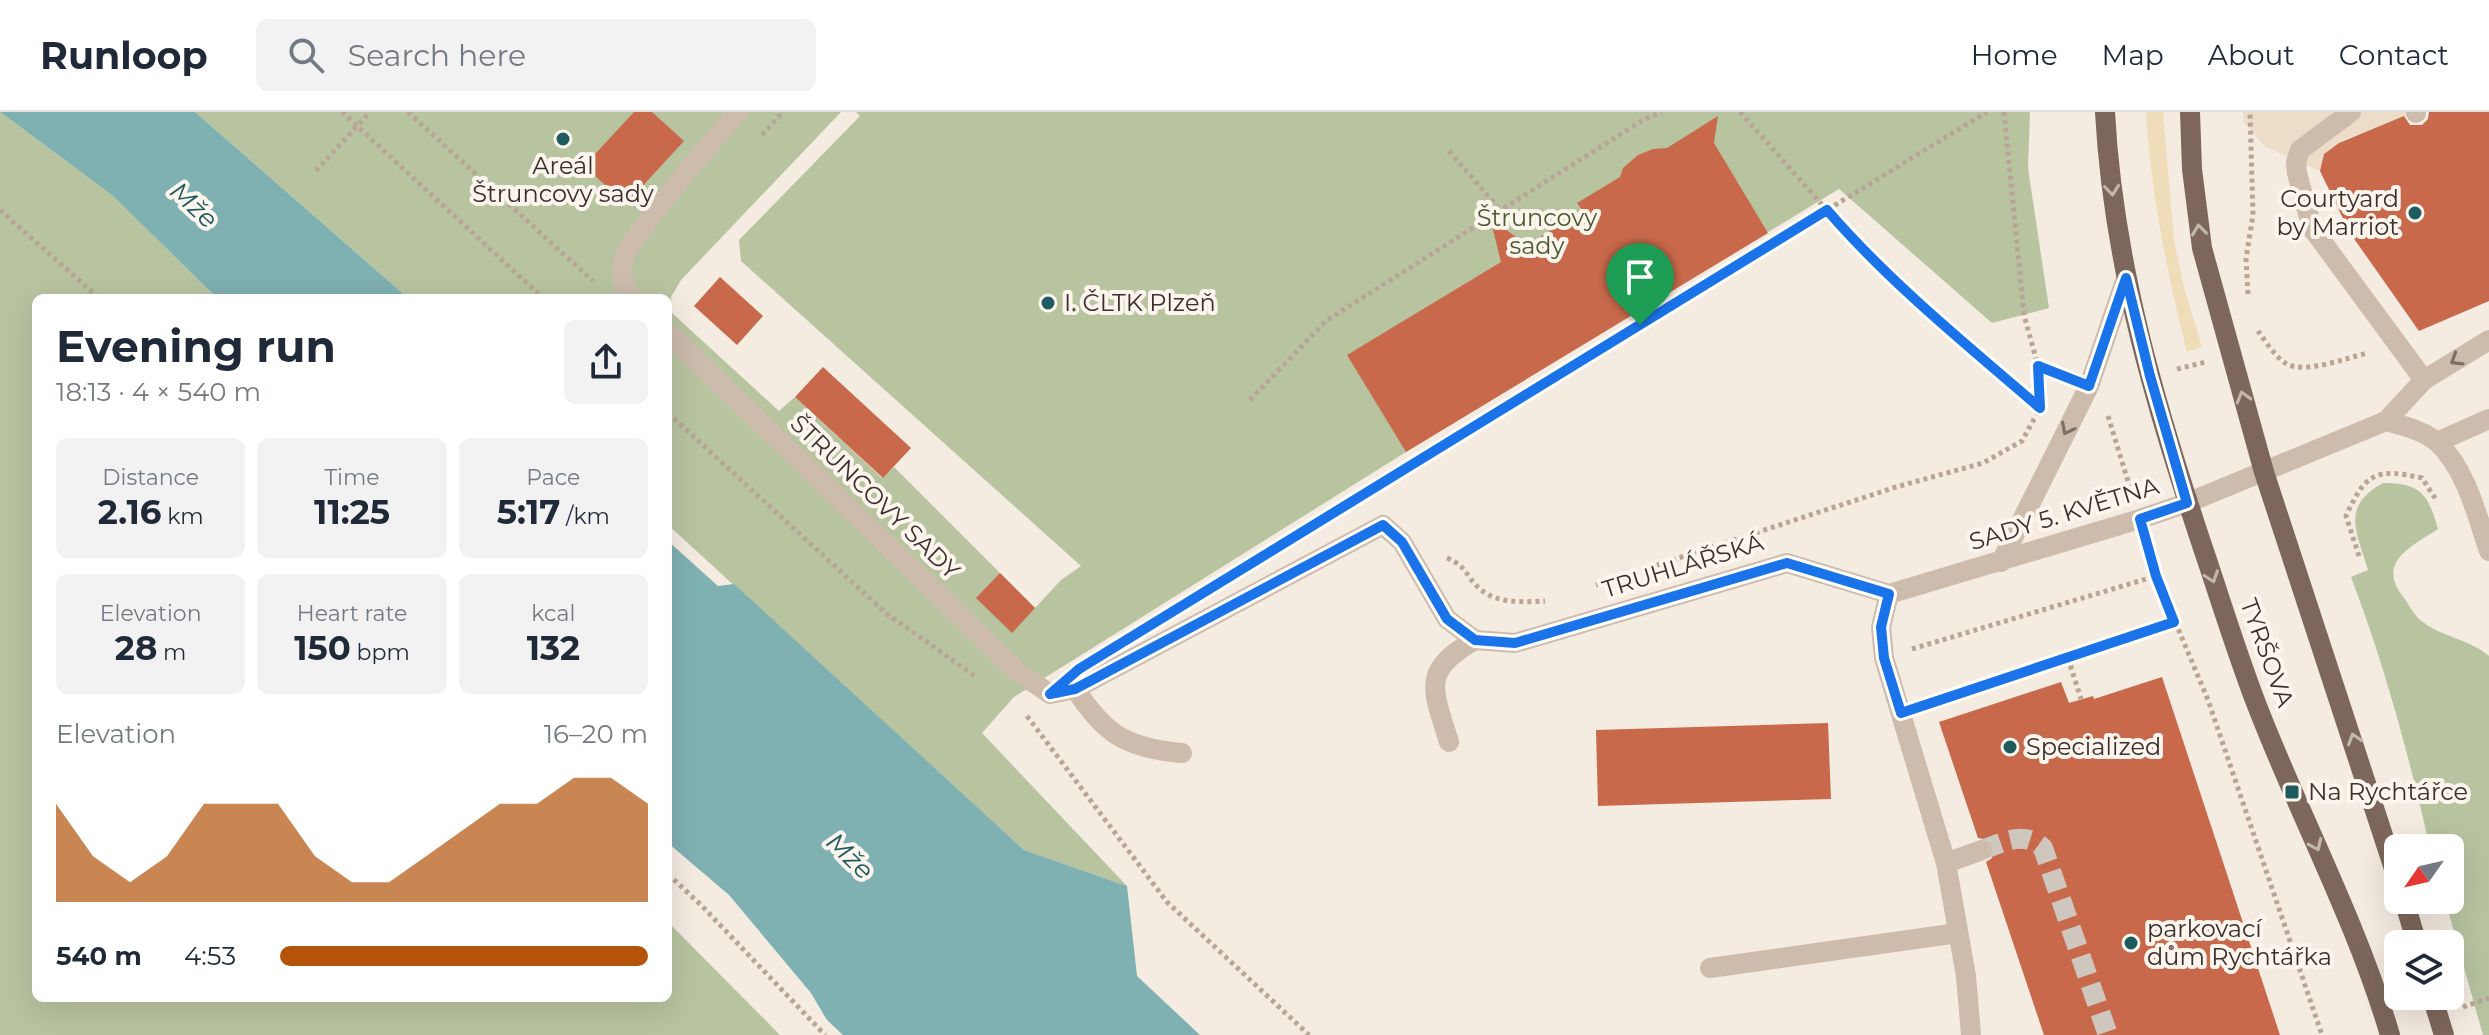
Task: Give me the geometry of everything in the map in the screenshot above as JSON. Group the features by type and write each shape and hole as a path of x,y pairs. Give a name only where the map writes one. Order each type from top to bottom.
{"main road":[{"name":"TYRŠOVA","path":"2105,112 2112,200 2126,278 2150,376 2187,503 2255,702 2354,931 2390,1035"},
{"path":"2190,112 2192,169 2202,248 2264,472 2384,835"},
{"path":"2436,1010 2444,1035"}],"street":[{"path":"629,294 624,281 623,260 640,232 697,158 738,112"},
{"path":"2351,112 2300,150 2296,162 2297,173 2312,228 2424,380"},
{"name":"TYRŠOVA","path":"2001,562 2089,386 2126,278"},
{"name":"ŠTRUNCOVY SADY","path":"672,337 1018,672 1050,694 1075,689"},
{"name":"SADY 5. KVĚTNA","path":"1889,594 2187,503 2386,421 2424,380 2489,340"},
{"path":"2437,442 2489,419"},
{"path":"2386,421 2423,433 2437,442 2454,464 2489,551"},
{"path":"1182,753 1151,750 1124,740 1098,720 1075,689 1383,525 1402,542 1447,619 1475,640 1446,658 1435,679 1436,700 1449,742"},
{"name":"TRUHLÁŘSKÁ","path":"1475,640 1515,643 1787,563 1889,594"},
{"path":"1889,594 1881,627 1884,658 1946,863 1966,976 1971,1035"},
{"path":"1946,863 1982,850"},
{"path":"1710,968 1958,933"}],"path":[{"path":"342,112 539,294"},
{"path":"316,171 370,112"},
{"path":"408,112 600,288"},
{"path":"1250,400 1326,321 1643,120 1662,112"},
{"path":"1740,112 1848,234 1938,320 2040,408"},
{"path":"1310,527 1987,112"},
{"path":"1591,587 1881,492 1983,463 2022,441 2040,408 2038,366 2024,315 2004,112"},
{"path":"2248,297 2246,259 2253,215 2250,112"},
{"path":"1449,151 1500,210"},
{"path":"0,210 94,294"},
{"path":"2255,326 2269,347 2288,365 2310,367 2399,345"},
{"path":"2038,366 2089,386 2107,414 2156,576 2208,700 2322,1035"},
{"path":"672,417 887,614 985,683"},
{"path":"2359,556 2346,516 2357,490 2374,476 2393,472 2422,478 2439,505 2468,495"},
{"path":"1402,542 1460,563 1481,591 1512,602 1551,601"},
{"path":"1884,658 2156,576"},
{"path":"1901,713 2174,622"},
{"path":"2068,658 2081,699"},
{"path":"1022,709 1167,902 1309,1035"},
{"path":"672,878 825,1035"}],"green space":[{"path":"0,112 112,195 213,294 32,294 32,1002 672,1002 672,926 780,1035 0,1035"},
{"name":"Štruncovy sady","path":"195,112 841,112 681,280 672,295 403,294"},
{"name":"Štruncovy sady","path":"856,112 2030,112 2028,168 2049,308 1992,323 1839,189 1406,452 1014,697 982,733 1127,886 1024,850 672,529 672,313 779,411 795,397 882,478 894,467 1035,608 1061,580 1081,566 741,261 739,240 860,116"},
{"path":"2383,483 2406,485 2426,499 2438,529 2400,557 2393,575 2396,585 2420,620 2489,656 2489,1035 2483,1035 2464,968 2464,930 2453,930 2449,914 2464,914 2464,834 2427,834 2395,711 2351,577 2368,570 2355,521 2361,501"}],"sand":[{"path":"2146,112 2163,112 2174,240 2184,288 2202,347 2187,352 2161,233"}],"shaded area":[{"path":"2243,112 2418,112 2343,140 2324,154 2320,171 2264,146 2244,122"}],"water":[{"name":"Mže","path":"0,112 195,112 403,294 213,294 112,195"},
{"name":"Mže","path":"672,545 718,586 734,584 1024,850 1127,886 1137,976 1200,1035 843,1035 827,1020 811,993 729,895 672,846"}],"building":[{"path":"634,112 652,112 684,141 626,204 584,166"},
{"name":"Courtyard by Marriot","path":"2429,112 2489,112 2489,301 2419,331 2350,233 2320,171 2324,154 2339,143 2404,116 2410,125 2422,125 2428,119"},
{"path":"1718,116 1714,143 1768,233 1406,452 1347,355 1501,262 1490,218 1527,245 1583,211 1577,203 1620,177 1623,168 1638,155 1667,148"},
{"path":"720,277 763,316 737,345 694,306"},
{"path":"823,367 911,448 883,478 795,397"},
{"path":"1000,573 1035,608 1012,633 976,598"},
{"name":"parkovací dům Rychtářka","path":"2162,677 2280,1035 2044,1035 1986,862 1992,858 1994,846 1990,840 1978,838 1939,722 2061,682 2069,703 2093,696 2094,699"},
{"path":"1828,723 1831,799 1598,806 1596,730"}],"tunnel":[{"path":"1982,850 2021,839 2043,848 2108,1035"}],"place":[{"name":"Areál Štruncovy sady","path":"563,139"},
{"name":"Courtyard by Marriot","path":"2415,213"},
{"name":"I. ČLTK Plzeň","path":"1048,303"},
{"name":"Specialized","path":"2010,747"},
{"name":"Na Rychtářce","path":"2292,792"},
{"name":"parkovací dům Rychtářka","path":"2131,943"}],"route":[{"path":"1827,210 1938,320 2040,408 2038,366 2089,386 2126,278 2150,376 2187,503 2140,519 2156,576 2174,622 1901,713 1884,658 1881,627 1889,594 1787,563 1515,643 1475,640 1447,619 1402,542 1383,525 1075,689 1050,694 1079,669 1640,325 1827,210"}]}
